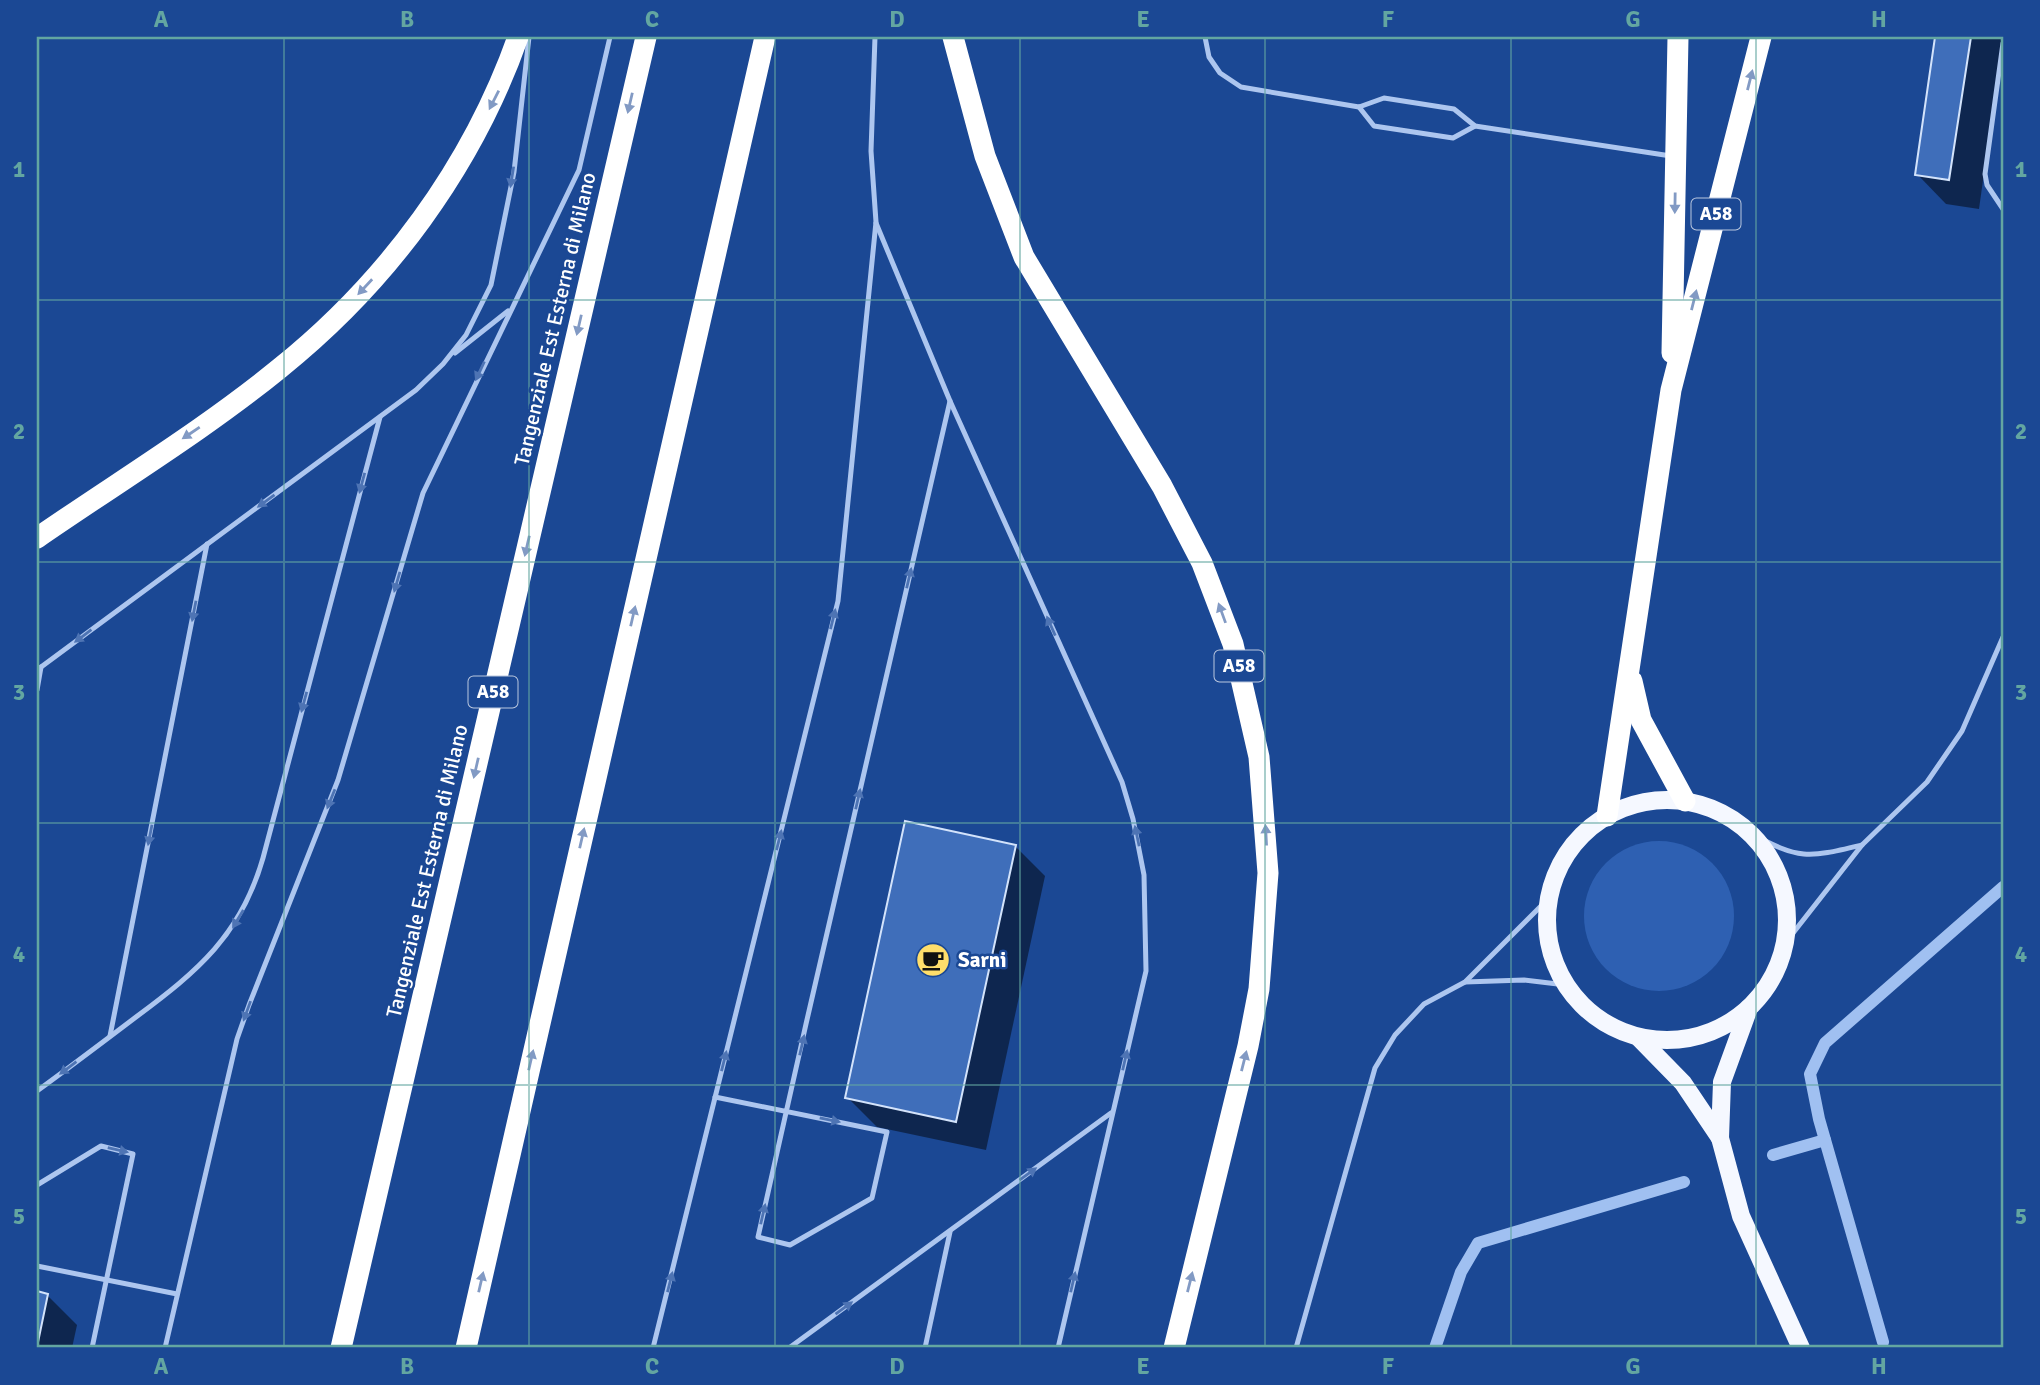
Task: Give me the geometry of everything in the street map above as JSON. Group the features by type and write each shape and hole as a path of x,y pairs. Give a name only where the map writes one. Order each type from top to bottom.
{"highway":[{"path":"37,538 246,395 347,307 406,240 457,167 500,89 518,37"},
{"name":"Tangenziale Est Esterna di Milano","path":"341,1348 646,37"},
{"path":"466,1348 765,37"},
{"name":"A58","path":"953,37 981,145 1024,257 1176,510 1206,572 1233,644 1257,748 1267,844 1263,960 1248,1046 1174,1348"},
{"name":"A58","path":"1671,390 1678,37"},
{"name":"A58","path":"1607,816 1671,390 1761,37"},
{"name":"A58","path":"1629,668 1641,720 1685,801"}],"main road":[{"path":"1749,1009 1715,1030 1691,1038 1665,1040 1638,1037 1603,1021 1582,1005 1566,985 1554,962 1548,937 1549,898 1556,873 1569,850 1587,831 1607,816 1643,803 1685,801 1729,817 1750,833 1769,856 1782,883 1787,912 1786,942 1773,978 1749,1009 1722,1082 1720,1138 1741,1216 1801,1348"},
{"path":"1638,1037 1684,1083 1720,1138"}],"lane":[{"path":"447,360 476,319 496,268 514,172 529,37"},
{"path":"164,1348 237,1039 338,780 423,493 579,170 610,37"},
{"path":"653,1348 838,601 876,222 871,151 875,37"},
{"path":"1205,37 1209,57 1220,73 1241,87 1359,107 1384,97 1454,109 1475,126 1676,156"},
{"path":"2003,43 1984,174 1987,185 2003,209"},
{"path":"1359,107 1374,126 1452,138 1475,126"},
{"path":"1993,191 2003,191"},
{"path":"876,222 950,401 1122,782 1133,819 1146,895 1146,971 1058,1348"},
{"path":"37,690 39,669 416,390 447,360 510,309"},
{"path":"715,1097 786,1111 887,1132 872,1198 790,1245 758,1237 786,1111 950,401"},
{"path":"37,1091 202,966 229,933 249,897 263,858 380,416"},
{"path":"109,1037 207,544"},
{"path":"1786,942 1862,845 1927,782 1962,731 2003,637"},
{"path":"1750,833 1787,854 1822,854 1862,845"},
{"path":"1296,1348 1375,1068 1395,1035 1424,1004 1465,982 1549,898"},
{"path":"1465,982 1524,980 1566,985"},
{"path":"789,1348 1113,1112"},
{"path":"37,1185 101,1146 133,1154 92,1348"},
{"path":"925,1348 950,1231"},
{"path":"37,1266 177,1294"}],"shaded area":[{"path":"1659,841 1688,847 1712,863 1728,887 1734,916 1728,945 1712,969 1688,985 1659,991 1630,985 1606,969 1590,945 1584,916 1590,887 1606,863 1630,847"}],"building":[{"path":"1935,37 1971,37 1949,180 1915,175"},
{"name":"Sarni","path":"905,821 1016,845 956,1122 845,1098"},
{"path":"37,1291 48,1294 37,1347"}],"waterway":[{"path":"1883,1342 1819,1119 1810,1074 1825,1043 2003,887"},
{"path":"1773,1155 1825,1140"},
{"path":"1435,1348 1461,1272 1478,1243 1684,1182"}],"place":[{"name":"Sarni","path":"933,960"}]}
